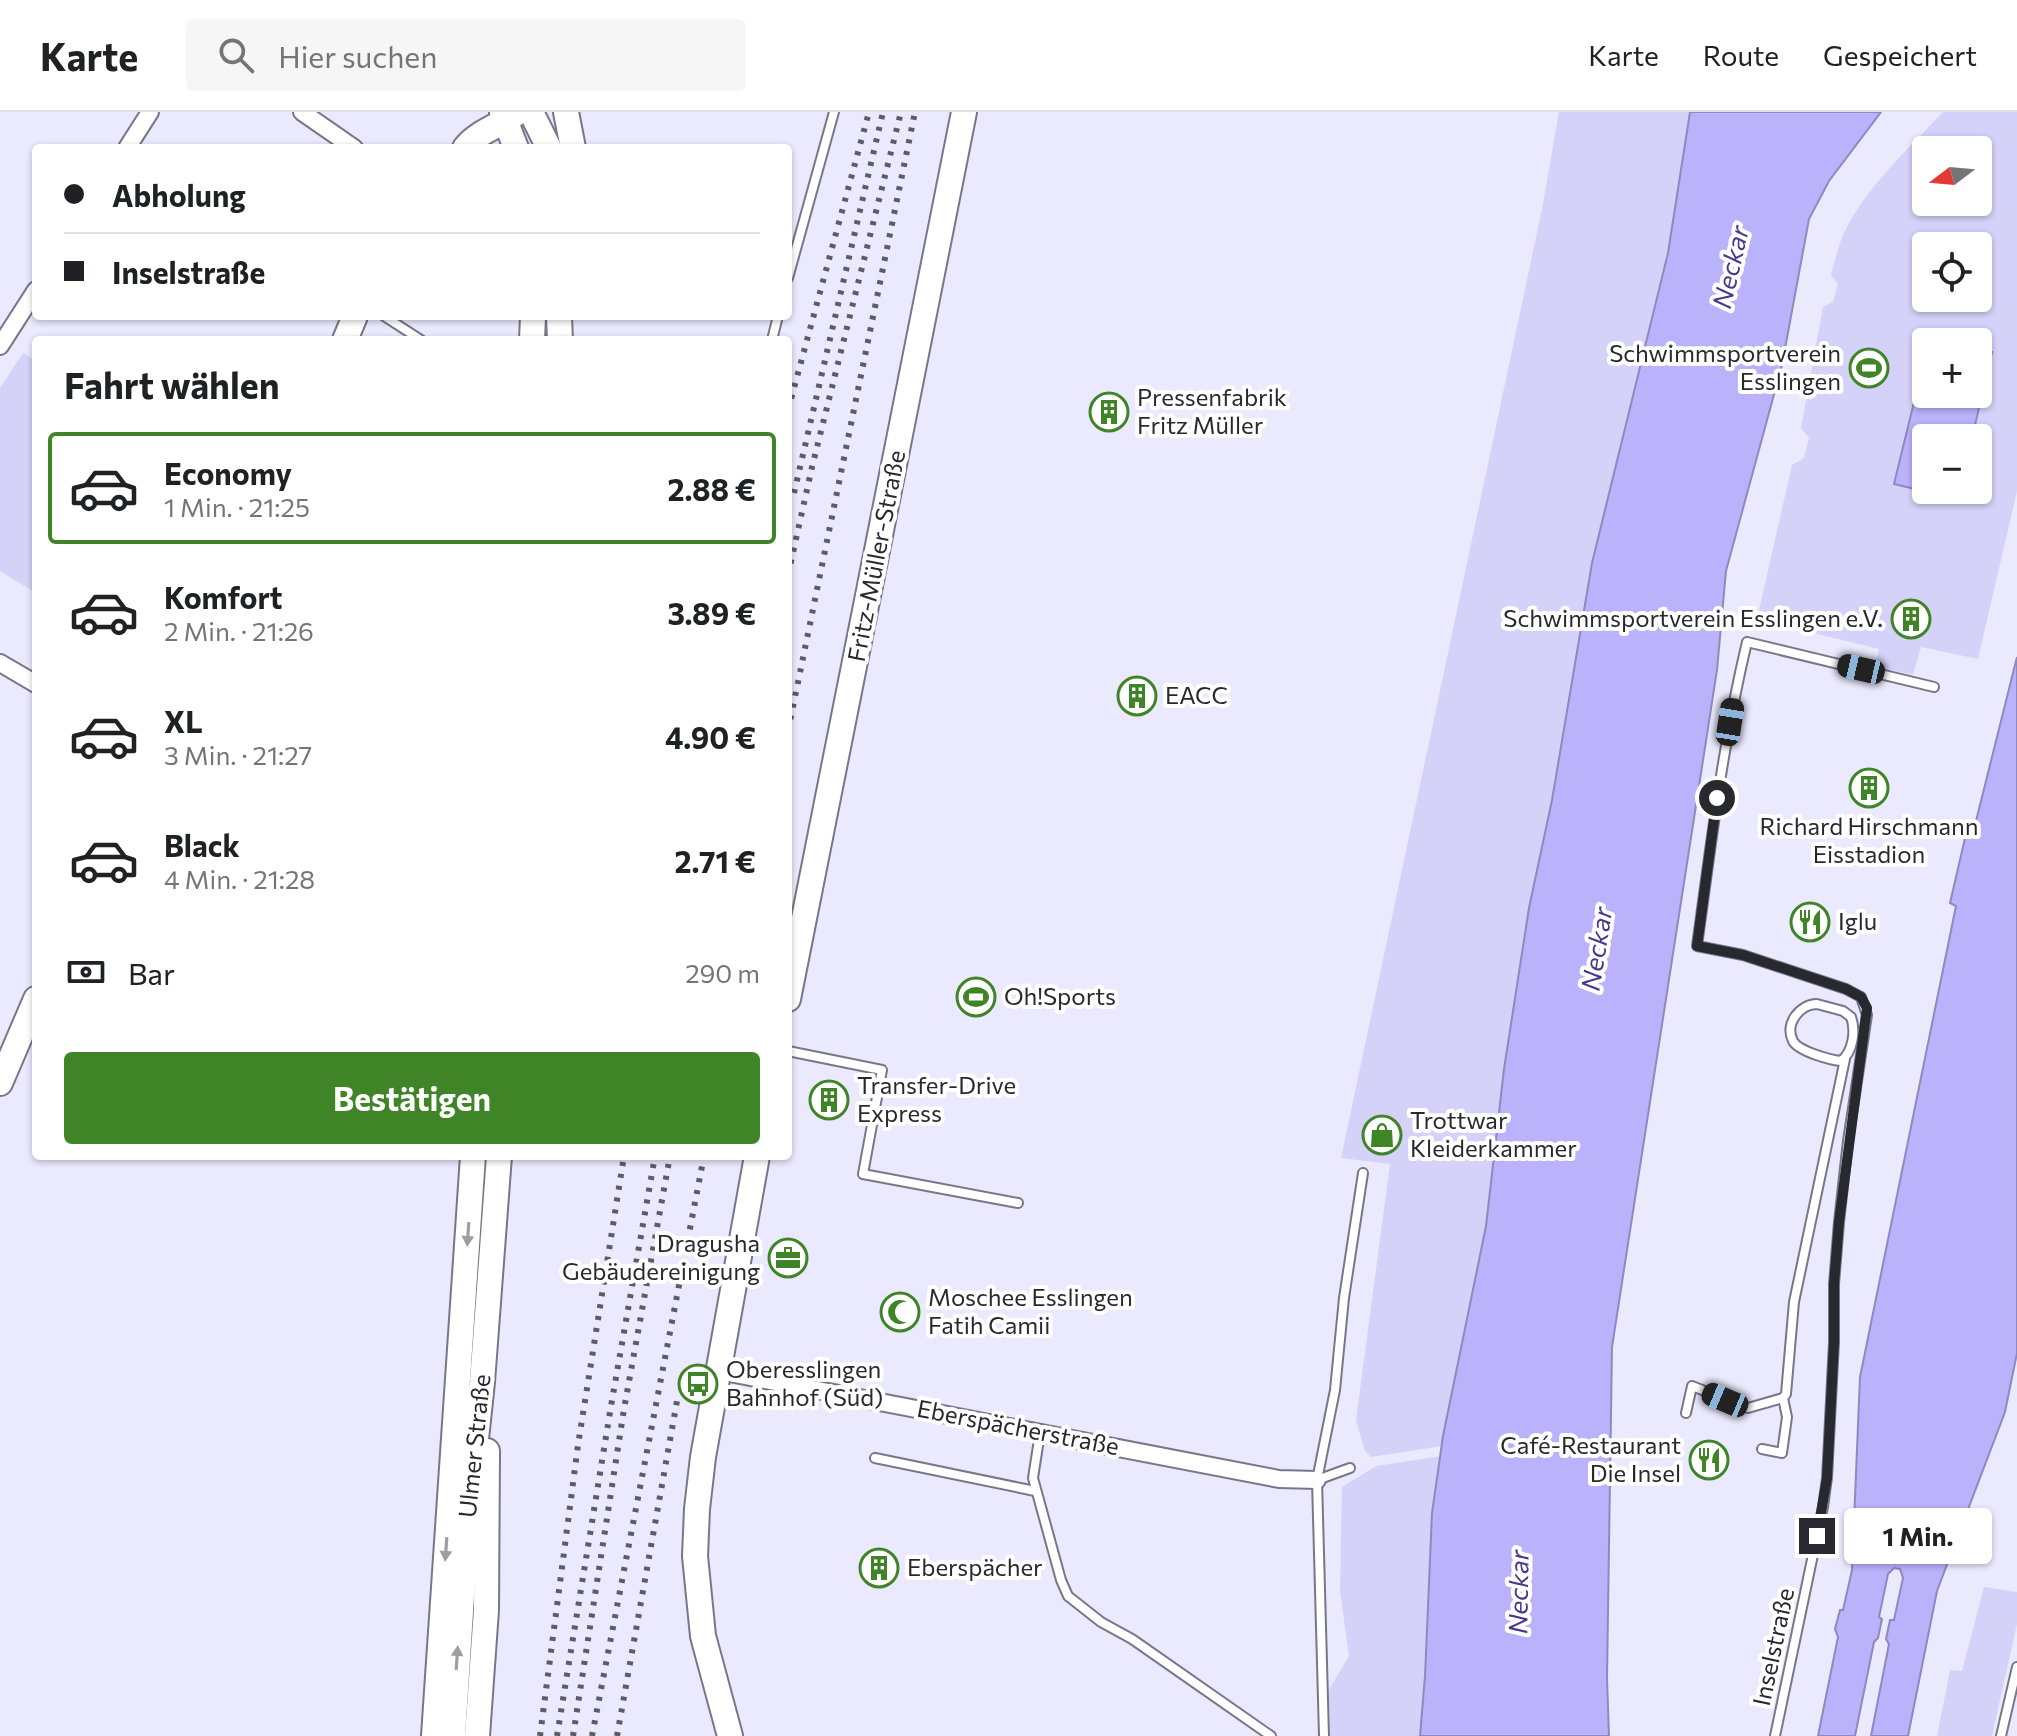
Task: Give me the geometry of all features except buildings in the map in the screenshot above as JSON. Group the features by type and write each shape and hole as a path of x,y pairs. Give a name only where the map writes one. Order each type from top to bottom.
{"street":[{"path":"130,144 150,112"},
{"path":"302,112 348,144"},
{"path":"531,112 547,144"},
{"path":"566,112 572,144"},
{"name":"Fritz-Müller-Straße","path":"792,979 964,112"},
{"path":"469,144 509,115"},
{"path":"496,144 509,115"},
{"path":"509,115 515,144"},
{"path":"0,346 32,296"},
{"path":"0,663 32,682"},
{"path":"2,1075 32,1008"},
{"name":"Ulmer Straße","path":"434,1736 473,1160"},
{"name":"Ulmer Straße","path":"453,1736 466,1533 482,1382 499,1160"},
{"path":"730,1736 703,1636 695,1556 702,1470 756,1160"},
{"name":"Eberspächerstraße","path":"718,1376 1040,1432 1279,1479 1317,1480"},
{"path":"477,1736 489,1534 487,1430 482,1382"}],"lane":[{"path":"792,264 834,112"},
{"path":"390,320 415,336"},
{"name":"Inselstraße","path":"1775,1736 1823,1507 1834,1342 1835,1265 1855,1089 1867,1015 1861,997 1782,967 1697,946 1734,696 1747,642 1934,687"},
{"path":"1686,1413 1692,1386 1748,1408 1783,1398 1786,1394 1794,1302 1847,1055 1854,1028 1848,1013 1812,1004 1797,1012 1791,1028 1794,1044 1830,1059 1847,1055 1861,1053"},
{"path":"792,1052 882,1070 863,1174 1018,1203"},
{"path":"1324,1736 1317,1480 1335,1390 1344,1298 1363,1173"},
{"path":"1762,1449 1782,1453 1787,1417 1783,1398"},
{"path":"1040,1432 1032,1470 1035,1491 1068,1596 1101,1622 1132,1639 1271,1736"},
{"path":"875,1458 1035,1491"},
{"path":"1317,1480 1350,1468"},
{"path":"2001,1736 2017,1667"}],"shaded area":[{"path":"1559,112 1690,112 1668,253 1592,563 1552,800 1529,908 1504,1069 1486,1226 1442,1446 1371,1457 1365,1451 1356,1420 1390,1164 1341,1158 1542,209"},
{"name":"Schwimmsportverein Esslingen","path":"1943,112 2017,112 2017,491 1978,659 1921,647 1913,675 1875,666 1879,649 1757,619 1792,465 1804,458 1809,438 1801,428 1823,307 1833,302 1838,284 1831,275 1840,243 1853,216 1876,184 1912,144 1912,216 1992,216 1992,136 1920,136"},
{"path":"23,353 32,359 32,591 0,571 0,388"},
{"path":"1441,1456 1432,1513 1420,1736 1330,1736 1329,1690 1349,1656 1340,1591 1342,1487 1376,1466"},
{"path":"1984,1587 2017,1592 2017,1624 1992,1736 1937,1736 1950,1670 1962,1671"}],"water":[{"name":"Neckar","path":"1690,112 1881,112 1829,181 1809,219 1782,365 1726,571 1717,670 1612,1347 1607,1678 1609,1736 1420,1736 1432,1513 1443,1436 1486,1226 1504,1069 1529,908 1552,800 1592,563 1668,253"},
{"path":"1913,408 1979,408 1975,424 1912,424 1912,488 1894,484"},
{"path":"2017,657 2017,1353 2005,1412 1937,1591 1908,1736 1871,1736 1889,1644 1886,1639 1890,1620 1894,1620 1903,1578 1900,1569 1894,1568 1888,1574 1879,1617 1882,1619 1878,1638 1874,1642 1855,1736 1818,1736 1838,1637 1835,1629 1840,1610 1843,1610 1852,1570 1860,1377 1956,906 1950,903 1969,821 1976,821"}],"railway":[{"path":"792,395 869,112"},
{"path":"794,493 883,112"},
{"path":"792,557 901,112"},
{"path":"792,712 915,112"},
{"path":"540,1736 578,1445 623,1160"},
{"path":"557,1736 654,1160"},
{"path":"573,1736 624,1409 669,1160"},
{"path":"592,1736 703,1160"},
{"path":"617,1736 677,1401"}],"place":[{"name":"Schwimmsportverein Esslingen","path":"1869,368"},
{"name":"Pressenfabrik Fritz Müller","path":"1109,412"},
{"name":"Schwimmsportverein Esslingen e.V.","path":"1911,619"},
{"name":"EACC","path":"1137,696"},
{"name":"Richard Hirschmann Eisstadion","path":"1869,788"},
{"name":"Iglu","path":"1810,922"},
{"name":"Oh!Sports","path":"976,997"},
{"name":"Transfer-Drive Express","path":"829,1100"},
{"name":"Trottwar Kleiderkammer","path":"1382,1135"},
{"name":"Dragusha Gebäudereinigung","path":"788,1258"},
{"name":"Moschee Esslingen Fatih Camii","path":"900,1312"},
{"name":"Oberesslingen Bahnhof (Süd)","path":"698,1384"},
{"name":"Café-Restaurant Die Insel","path":"1709,1460"},
{"name":"Eberspächer","path":"879,1568"}],"route":[{"path":"1717,798 1697,946 1743,955 1846,989 1861,997 1867,1008 1839,1222 1827,1478 1817,1536"}]}
